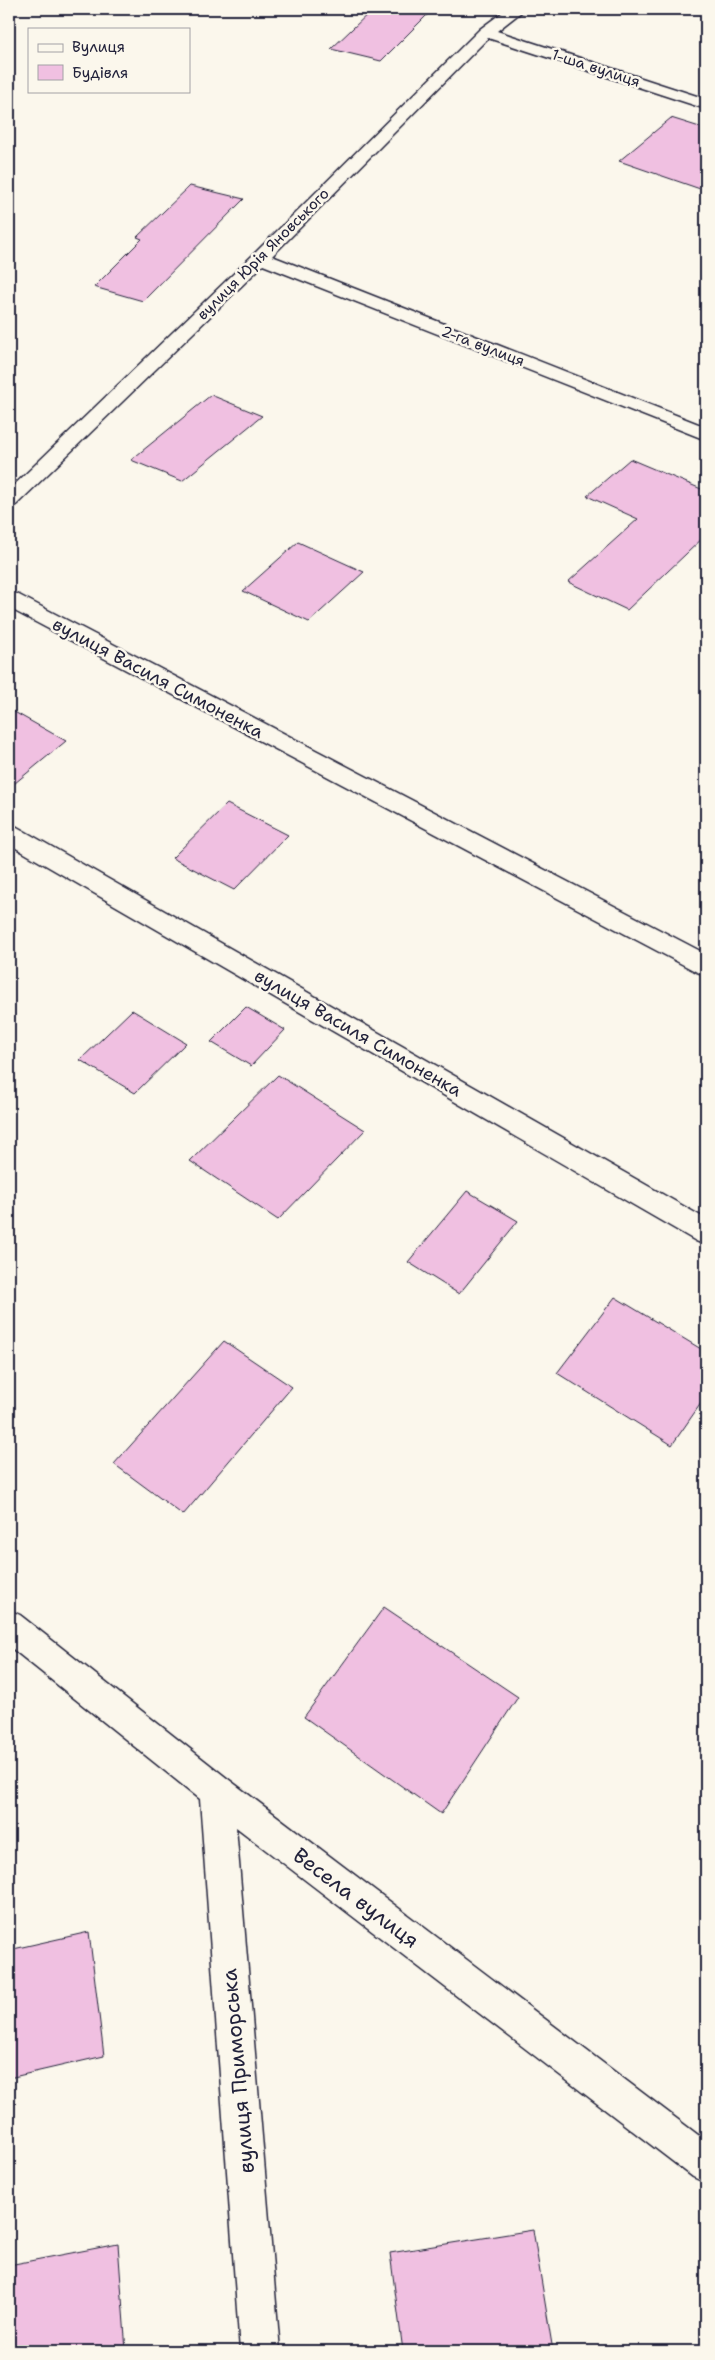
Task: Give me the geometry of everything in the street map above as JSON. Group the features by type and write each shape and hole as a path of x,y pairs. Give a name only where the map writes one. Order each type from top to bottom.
{"street":[{"name":"вулиця Юрія Яновського","path":"9,501 260,258 485,32 517,9"},
{"name":"1-ша вулиця","path":"485,32 706,104"},
{"name":"2-га вулиця","path":"260,258 706,434"},
{"name":"вулиця Василя Симоненка","path":"9,599 706,965"},
{"name":"вулиця Василя Симоненка","path":"9,833 706,1233"},
{"name":"Весела вулиця","path":"9,1626 216,1791 706,2164"},
{"name":"вулиця Приморська","path":"216,1791 260,2351"}],"building":[{"path":"373,9 433,9 381,61 331,49"},
{"path":"671,118 706,129 706,191 619,161"},
{"path":"190,186 244,199 143,301 94,287 142,239 137,237"},
{"path":"211,395 262,416 182,481 131,460"},
{"path":"630,459 706,491 706,535 627,610 568,582 638,519 587,496"},
{"path":"298,542 364,572 309,622 243,591"},
{"path":"9,709 66,741 9,788"},
{"path":"227,804 288,835 234,890 172,858"},
{"path":"246,1007 285,1030 251,1066 211,1042"},
{"path":"132,1010 186,1043 135,1093 80,1060"},
{"path":"278,1075 365,1130 278,1220 190,1161"},
{"path":"467,1191 518,1221 459,1294 408,1262"},
{"path":"615,1297 706,1352 706,1396 672,1445 557,1373"},
{"path":"224,1341 292,1387 183,1515 114,1464"},
{"path":"384,1607 518,1697 441,1814 304,1717"},
{"path":"89,1932 104,2056 9,2078 9,1950"},
{"path":"533,2230 553,2351 403,2351 390,2253"},
{"path":"118,2244 126,2351 9,2351 9,2265"}]}
